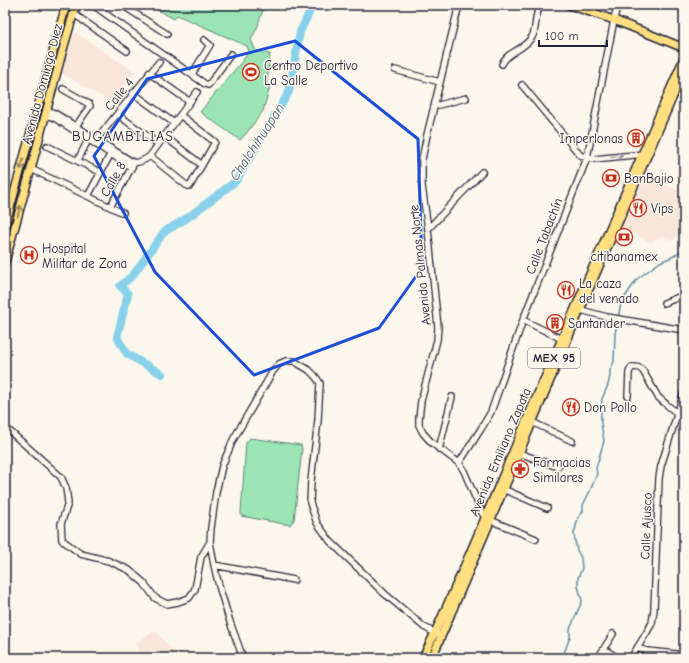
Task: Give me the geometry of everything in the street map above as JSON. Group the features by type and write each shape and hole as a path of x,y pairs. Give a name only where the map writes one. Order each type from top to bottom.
{"main road":[{"name":"Avenida Domingo Diez","path":"5,226 66,5"},
{"name":"Avenida Domingo Diez","path":"5,262 76,5"},
{"path":"569,5 614,20 684,48"},
{"name":"Avenida Emiliano Zapata","path":"657,127 684,58"},
{"name":"Avenida Emiliano Zapata","path":"423,658 438,634 645,154 684,71"},
{"path":"17,182 26,184"},
{"name":"Avenida Emiliano Zapata","path":"488,520 519,453 564,340"},
{"path":"429,658 438,634"},
{"name":"Avenida Emiliano Zapata","path":"432,658 438,634"}],"street":[{"path":"93,5 208,85 232,54"},
{"path":"122,5 167,34"},
{"name":"Avenida Palmas Norte","path":"459,5 422,159 422,186 438,327 437,340 418,418 419,425 423,433 432,443 459,463 464,471 481,511 488,520"},
{"path":"502,64 508,56 524,46 532,36 538,8 542,5"},
{"name":"Calle Tabachín","path":"459,463 491,412 523,320 587,158 617,5"},
{"path":"74,14 127,51"},
{"path":"192,74 210,45 204,40"},
{"name":"Calle 4","path":"97,139 159,62"},
{"path":"395,70 440,82"},
{"path":"149,73 190,102"},
{"path":"522,85 580,155 587,158 594,158 645,154"},
{"path":"63,89 90,106 76,126"},
{"path":"180,115 214,142 190,186 150,156 158,144 197,92"},
{"path":"133,93 174,123"},
{"path":"434,106 466,98"},
{"path":"46,112 56,114 76,126 133,165"},
{"path":"46,112 110,154 133,165"},
{"path":"117,114 158,144"},
{"path":"164,136 202,165"},
{"path":"78,160 88,140"},
{"path":"47,146 100,172"},
{"path":"88,196 110,154"},
{"name":"Calle 8","path":"110,207 133,165 150,156"},
{"path":"31,169 122,213"},
{"path":"428,229 482,172"},
{"path":"664,303 684,294"},
{"path":"577,310 607,317 684,330"},
{"path":"523,320 564,340"},
{"path":"243,658 219,586 210,542 216,492 222,466 233,440 279,364 286,361 294,361 312,373 320,383 310,503 317,523 330,541 385,594 424,627 438,634"},
{"path":"628,396 628,372 632,367 641,368 658,397 677,413"},
{"name":"Calle Ajusco","path":"631,658 652,623 654,610 659,478 661,466 684,392"},
{"path":"439,449 452,397"},
{"path":"532,422 572,441"},
{"path":"5,426 61,477 66,488 68,503 61,524 62,540 81,554 109,561 129,570 144,583 155,598 167,604 189,598 195,590 201,557 210,542"},
{"path":"519,453 558,467"},
{"path":"503,489 547,508"},
{"path":"488,520 536,539"},
{"path":"214,565 294,580"},
{"path":"598,658 613,634"},
{"path":"637,648 647,651 676,654"},
{"path":"604,649 618,658"}],"highlighted area":[{"path":"295,41 418,139 422,268 379,328 254,375 155,272 94,156 147,79"}],"shaded area":[{"path":"75,32 135,72 111,102 61,73"},
{"path":"645,175 684,193 684,232 681,231 672,241 662,236 650,242 620,227"},
{"path":"155,631 180,658 134,658 140,652 136,643"}],"green space":[{"name":"Centro Deportivo La Salle","path":"149,5 265,5 258,26 251,40 256,51 270,54 267,83 270,87 263,111 240,140 200,112 249,52 247,46 177,15 174,19"},
{"path":"250,438 301,445 302,449 294,520 290,525 241,516 246,443"}],"waterway":[{"name":"Chalchihuapan","path":"162,374 127,354 117,337 128,294 120,286 133,275 164,232 187,218 236,181 289,92 300,32 313,5"},
{"path":"563,656 570,637 570,629 582,601 578,586 578,578 582,568 581,558 577,550 574,534 578,518 583,511 583,505 597,474 596,468 604,441 601,423 601,406 602,399 608,385 610,370 614,362 615,334 621,303 637,279 660,262 672,257 684,249"}],"place":[{"name":"Centro Deportivo La Salle","path":"251,72"},
{"name":"Imperlonas","path":"636,138"},
{"name":"BanBajio","path":"611,178"},
{"name":"Vips","path":"638,208"},
{"name":"citibanamex","path":"624,237"},
{"name":"Hospital Militar de Zona","path":"29,255"},
{"name":"La caza del venado","path":"566,290"},
{"name":"Santander","path":"555,323"},
{"name":"Don Pollo","path":"571,407"},
{"name":"Farmacias Similares","path":"520,469"}],"district":[{"name":"BUGAMBILIAS","path":"123,136"}]}
